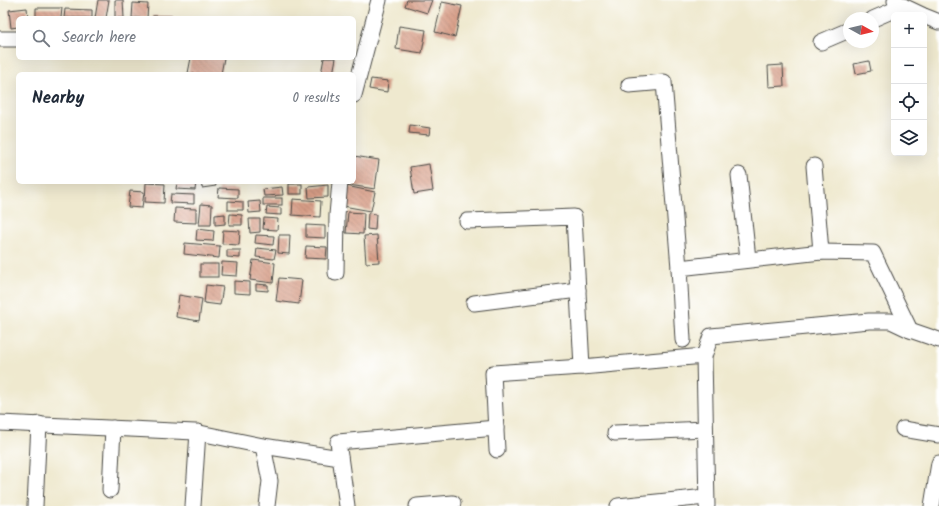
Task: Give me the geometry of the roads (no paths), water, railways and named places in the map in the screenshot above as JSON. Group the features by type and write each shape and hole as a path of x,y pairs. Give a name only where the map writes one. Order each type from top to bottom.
{"street":[{"path":"356,87 379,0"},
{"path":"879,15 897,2 917,12"},
{"path":"927,17 939,22"},
{"path":"821,42 843,33"},
{"path":"0,39 16,39"},
{"path":"629,85 664,82 679,268 683,340"},
{"path":"814,166 821,252"},
{"path":"739,175 748,259"},
{"path":"336,273 337,215 340,184"},
{"path":"467,222 574,217 582,367"},
{"path":"679,268 748,259 821,252 873,253 910,330"},
{"path":"474,303 578,290"},
{"path":"618,506 706,502 704,356 711,336 869,321 891,321 910,330 939,340"},
{"path":"497,450 493,373 704,356"},
{"path":"0,423 198,432 263,446 340,458"},
{"path":"35,506 39,424"},
{"path":"110,490 113,428"},
{"path":"347,506 338,442 496,428"},
{"path":"903,429 939,435"},
{"path":"615,433 705,430"},
{"path":"193,506 198,432"},
{"path":"263,446 270,481 267,506"},
{"path":"932,506 939,463"},
{"path":"417,506 454,503"}]}
